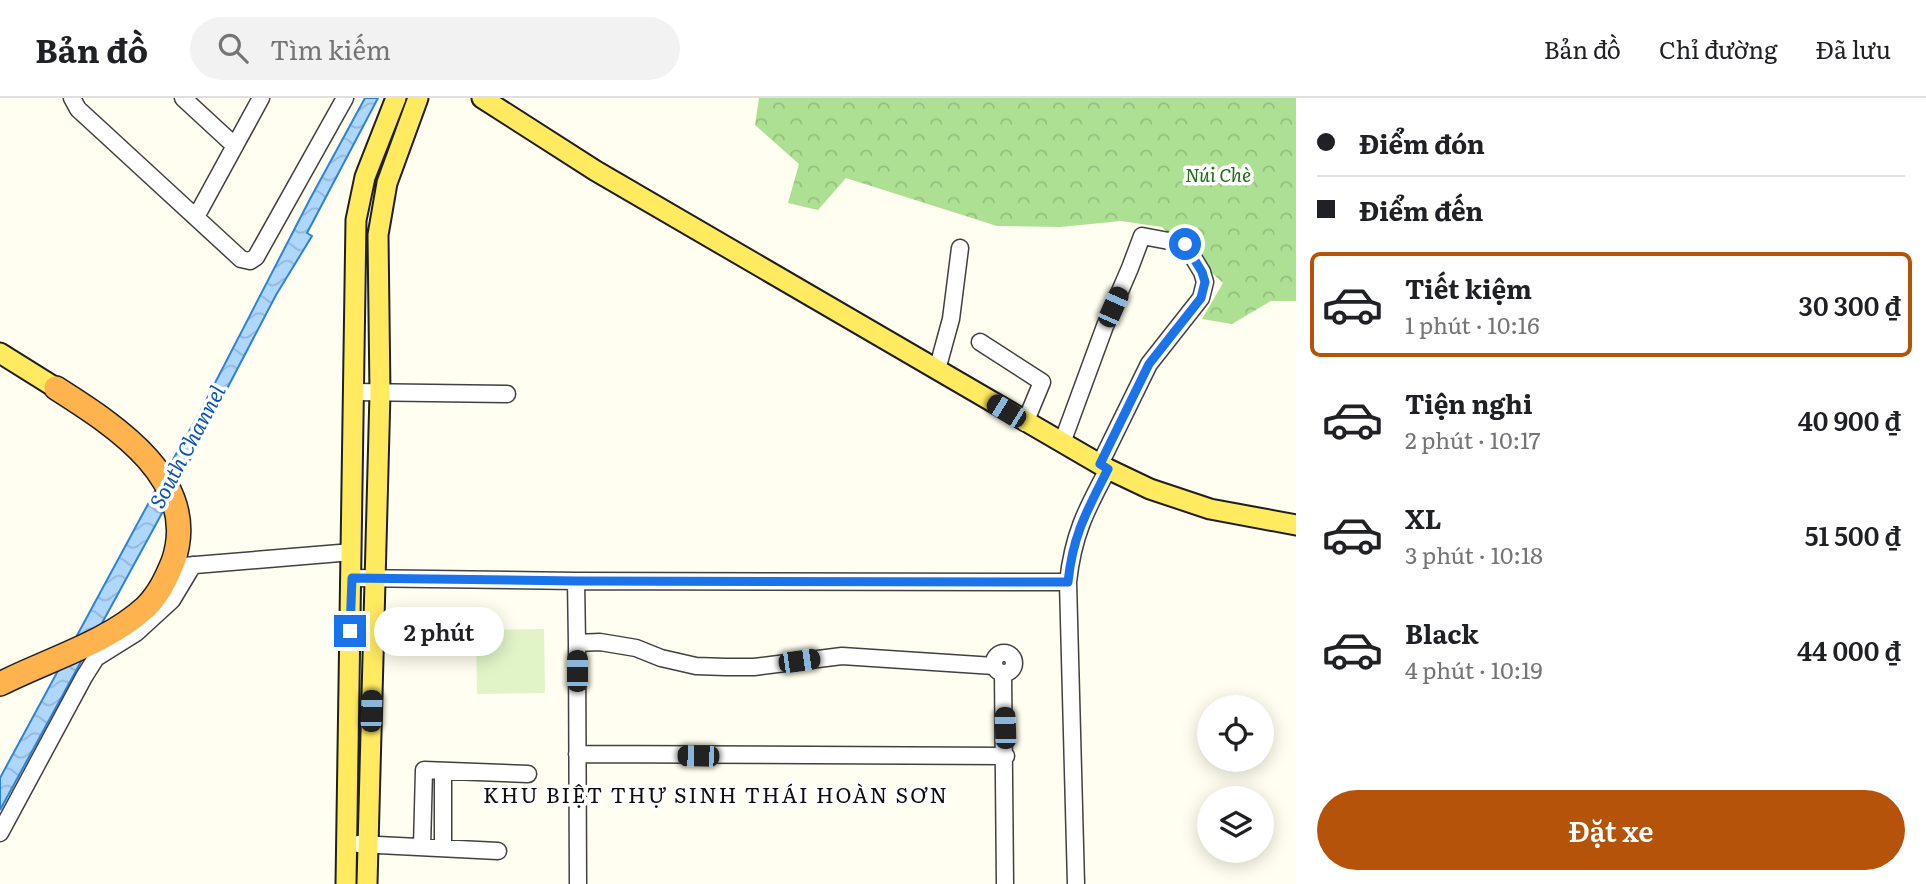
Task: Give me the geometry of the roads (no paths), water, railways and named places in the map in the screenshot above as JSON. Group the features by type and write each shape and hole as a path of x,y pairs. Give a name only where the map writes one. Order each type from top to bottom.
{"highway":[{"path":"1,683 80,648 116,628 146,607 182,566 174,503 154,465 121,432 56,388"}],"main road":[{"path":"346,884 356,220 365,177 396,98"},
{"path":"367,884 380,393 378,234 387,183 418,98"},
{"path":"484,98 589,166 1104,467 1150,489 1210,509 1296,525"},
{"path":"0,353 56,388"}],"street":[{"path":"72,98 78,109 241,259 250,261 256,257 345,98"},
{"path":"183,98 235,146"},
{"path":"196,217 261,98"},
{"path":"1062,443 1142,236 1185,244 1205,282 1201,298 1149,364 1071,551 1068,582 1076,884"},
{"path":"937,370 951,319 960,248"},
{"path":"980,342 1042,382 1025,423"},
{"path":"354,392 507,394"},
{"path":"0,833 96,658 136,633 172,600 182,566 352,552"},
{"path":"352,578 1068,582"},
{"path":"576,581 578,884"},
{"path":"577,643 600,642 636,648 661,658 716,667 754,667 842,656 999,669 1006,756 1005,884"},
{"path":"577,754 1006,756"},
{"path":"422,848 424,770 528,774"},
{"path":"443,772 443,848"},
{"path":"345,843 498,850"}],"water":[{"name":"South Channel","path":"365,98 378,98 307,233 312,236 276,295 161,515 0,810 0,778 200,412"}],"district":[{"name":"KHU BIỆT THỰ SINH THÁI HOÀN SƠN","path":"716,796"}],"park label":[{"name":"Núi Chè","path":"1218,175"}]}
